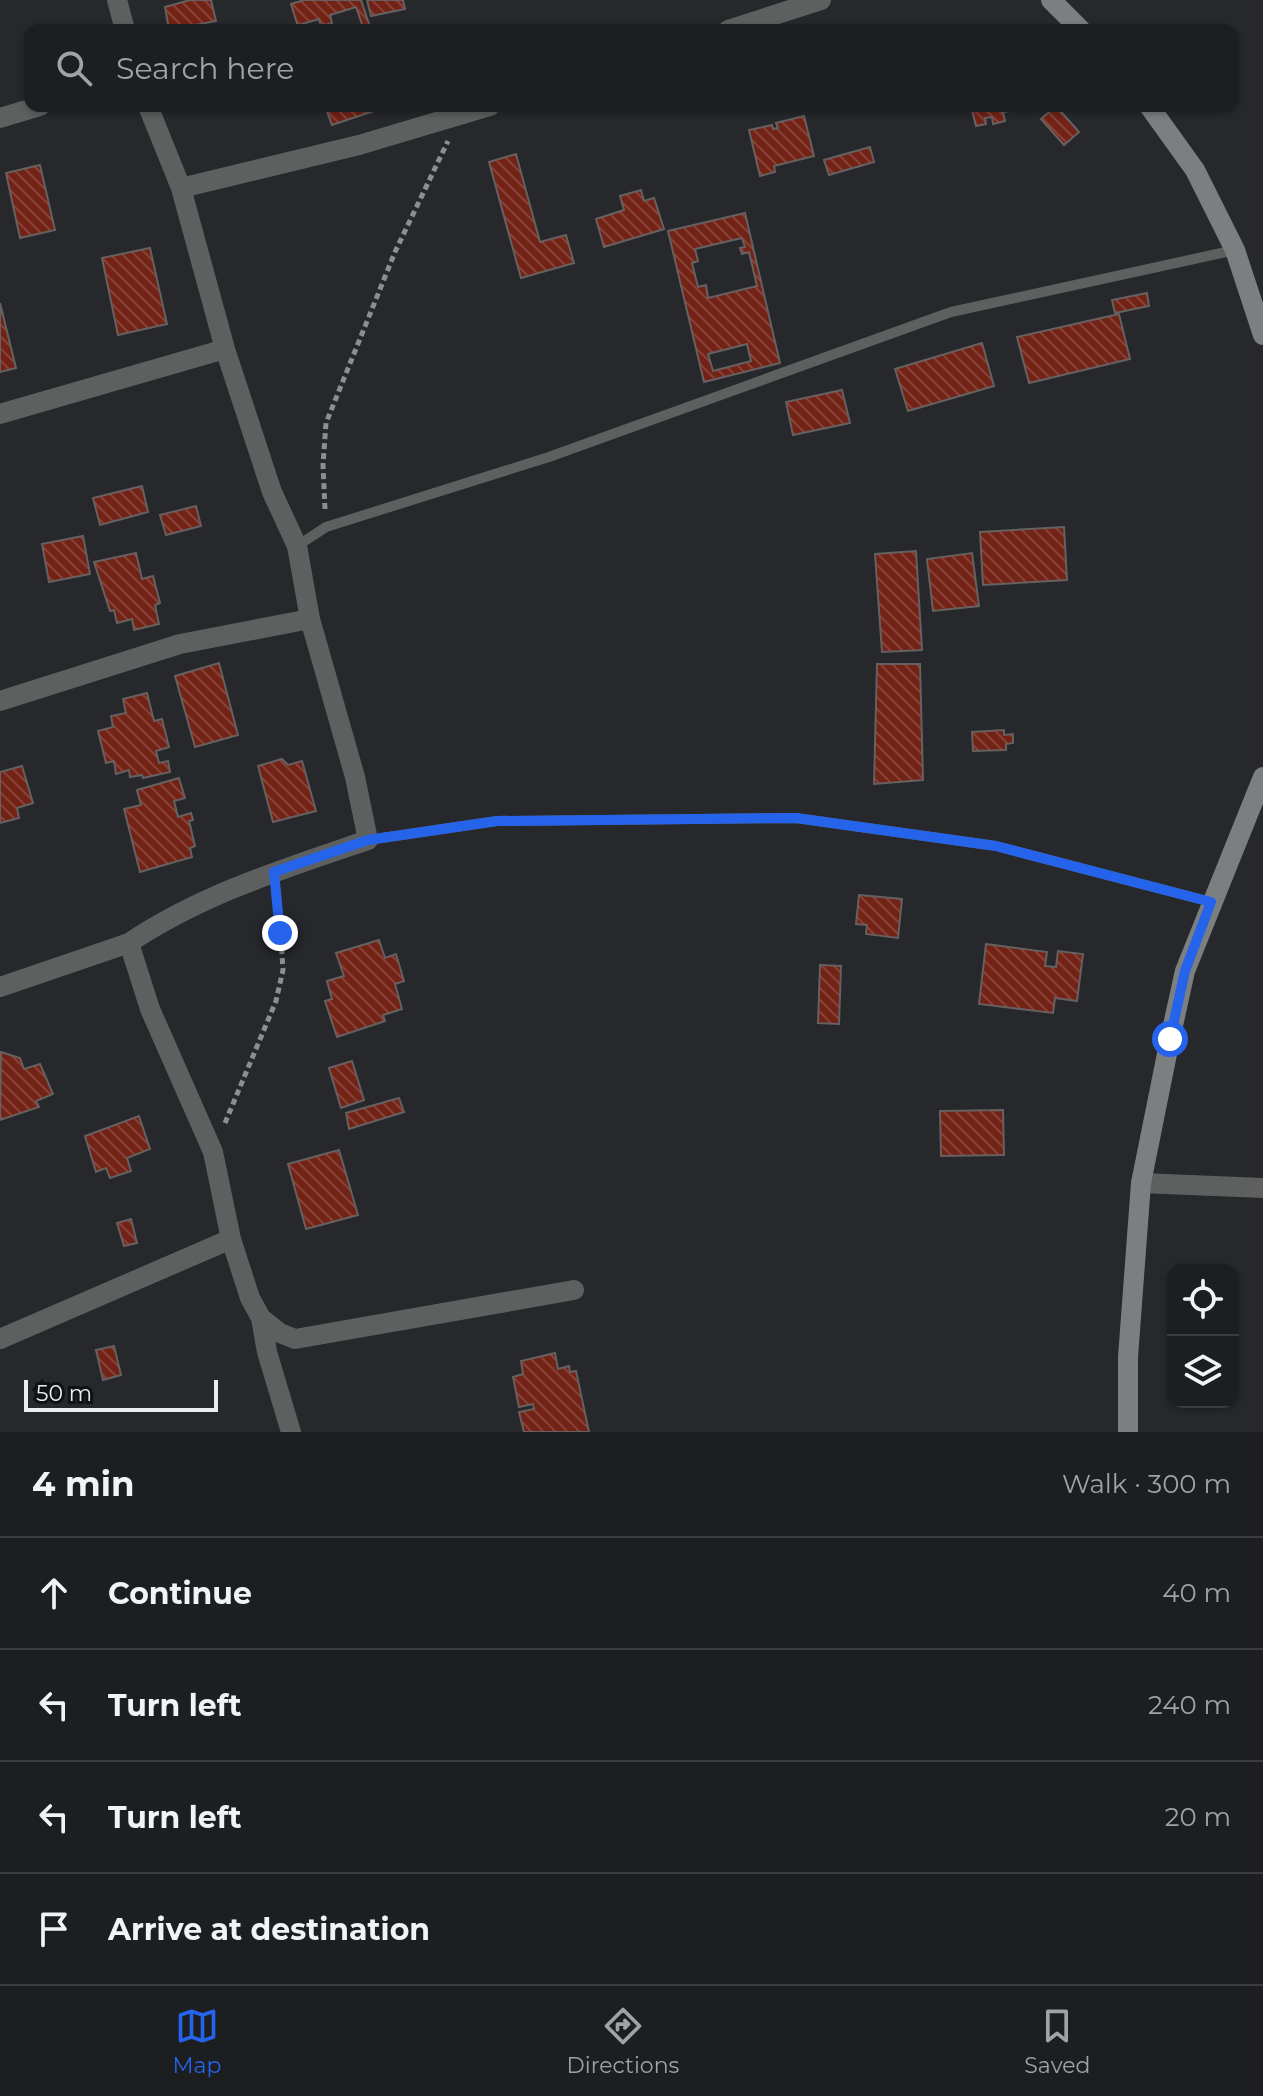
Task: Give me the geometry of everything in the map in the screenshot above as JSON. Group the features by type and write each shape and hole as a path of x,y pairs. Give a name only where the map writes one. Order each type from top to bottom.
{"street":[{"path":"117,0 123,24"},
{"path":"747,24 821,0"},
{"path":"1051,0 1075,24"},
{"path":"0,118 24,111"},
{"path":"0,987 129,943 160,921 274,872 368,840 355,777 310,619 297,546 272,492 225,349 181,188 150,112"},
{"path":"181,188 359,145 472,112"},
{"path":"1153,112 1195,170 1235,250 1263,335"},
{"path":"0,414 225,349"},
{"path":"0,701 180,644 310,619"},
{"path":"1128,1432 1128,1357 1141,1183 1185,971 1262,785"},
{"path":"129,943 150,1009 213,1152 231,1239 250,1298 261,1318 267,1352 291,1432"},
{"path":"1141,1183 1263,1188"},
{"path":"0,1339 231,1239"},
{"path":"261,1318 280,1333 295,1339 574,1290"}],"lane":[{"path":"297,546 326,527 549,457 951,312 1235,250"},
{"path":"368,840 497,821 796,818 996,846 1211,902"}],"path":[{"path":"326,527 323,465 326,423 395,252 431,183 441,152 466,114"},
{"path":"213,1152 276,1001 283,970 280,909 274,872"}],"building":[{"path":"190,0 211,0 216,21 168,24 165,7"},
{"path":"304,0 361,0 369,24 362,24 356,7 330,15 332,23 320,24 319,19 297,24 291,4"},
{"path":"367,0 403,0 405,9 371,16"},
{"path":"327,112 371,112 332,125"},
{"path":"972,112 1003,112 1005,121 993,124 992,117 985,118 986,124 976,126"},
{"path":"1049,112 1061,112 1079,132 1064,145 1041,119"},
{"path":"804,116 814,156 774,166 775,172 760,176 749,130 772,125 773,129 778,128 776,123"},
{"path":"870,147 874,162 829,175 824,160"},
{"path":"516,154 540,242 566,235 574,263 521,278 489,162"},
{"path":"40,165 55,230 20,238 6,173"},
{"path":"641,190 644,201 654,198 664,229 604,247 596,219 624,210 620,196"},
{"path":"745,213 780,363 704,382 668,231","holes":["742,238 745,247 740,248 742,254 749,252 757,286 708,298 706,285 698,287 692,263 698,261 695,249","747,344 751,361 713,371 708,354"]},
{"path":"150,248 167,324 118,335 102,258"},
{"path":"1147,293 1149,306 1115,313 1112,300"},
{"path":"0,303 16,368 0,372"},
{"path":"1119,314 1130,359 1029,383 1017,337"},
{"path":"982,343 994,386 908,411 895,369"},
{"path":"842,390 850,423 793,435 786,402"},
{"path":"142,486 148,512 100,525 93,498"},
{"path":"196,506 201,526 166,535 160,515"},
{"path":"1064,527 1067,580 983,585 980,532"},
{"path":"83,536 90,574 49,582 42,544"},
{"path":"916,551 922,650 882,652 875,554"},
{"path":"136,553 142,579 153,576 160,603 155,605 159,624 134,630 132,619 117,623 94,562"},
{"path":"972,553 979,606 933,611 927,559"},
{"path":"219,663 238,735 195,747 175,676"},
{"path":"877,664 920,664 923,780 874,784"},
{"path":"147,693 154,721 162,719 169,747 156,751 159,763 168,761 170,772 143,778 142,775 130,777 129,770 116,774 114,761 106,763 98,731 113,727 111,716 126,713 123,699"},
{"path":"1004,730 1004,735 1013,734 1013,743 1006,744 1006,750 973,751 972,732"},
{"path":"282,759 288,765 302,761 316,811 273,822 258,766"},
{"path":"22,766 33,803 17,808 19,818 0,823 0,772"},
{"path":"179,778 185,798 174,801 178,817 191,813 193,820 189,821 195,846 190,848 192,857 140,872 124,809 141,805 137,790"},
{"path":"859,895 902,899 898,938 866,934 867,925 856,924"},
{"path":"379,940 385,958 396,954 404,981 395,984 402,1009 383,1015 385,1021 337,1037 325,1001 332,999 327,981 344,976 336,953"},
{"path":"986,944 1047,952 1045,966 1056,967 1058,951 1083,954 1077,1001 1055,998 1053,1013 979,1004"},
{"path":"820,965 841,966 839,1024 818,1023"},
{"path":"1,1052 20,1058 24,1069 40,1064 53,1094 36,1101 39,1107 0,1120"},
{"path":"352,1061 364,1100 341,1108 329,1068"},
{"path":"399,1098 404,1112 349,1129 346,1113"},
{"path":"1003,1110 1004,1155 941,1156 940,1111"},
{"path":"139,1116 150,1149 127,1158 131,1171 110,1178 106,1168 96,1172 85,1136"},
{"path":"339,1150 358,1215 306,1229 288,1164"},
{"path":"131,1219 137,1243 124,1246 117,1223"},
{"path":"114,1346 121,1375 103,1380 96,1350"},
{"path":"555,1353 558,1369 569,1366 570,1372 576,1371 589,1432 524,1432 519,1412 534,1409 533,1404 519,1407 513,1377 523,1374 521,1361"}],"route":[{"path":"280,933 274,872 368,840 497,821 796,818 996,846 1211,902 1185,971 1170,1039"}]}
